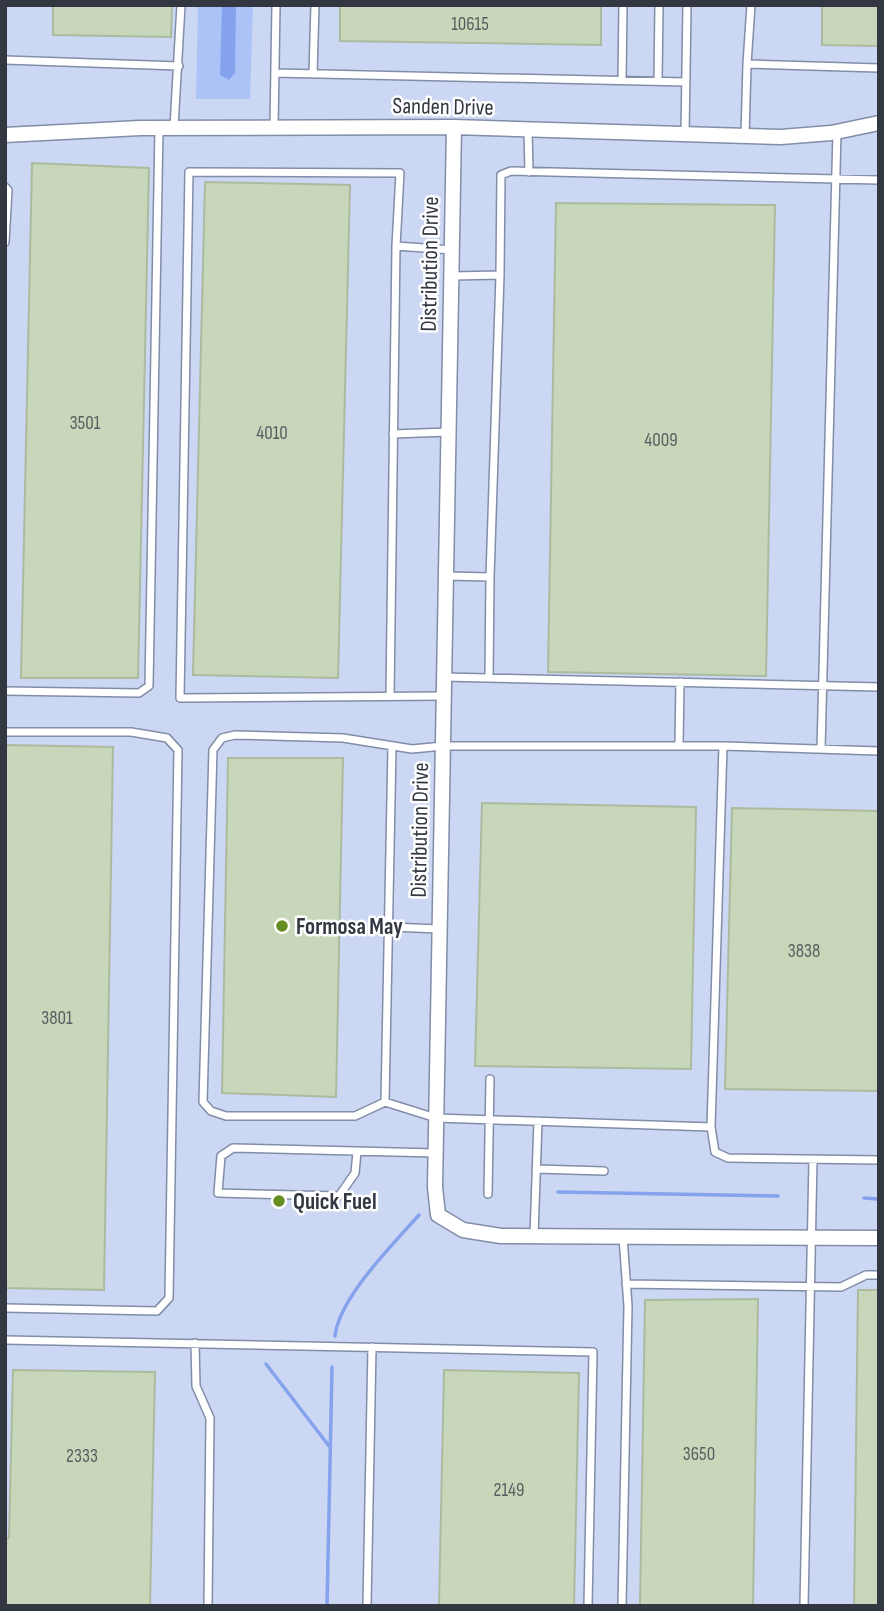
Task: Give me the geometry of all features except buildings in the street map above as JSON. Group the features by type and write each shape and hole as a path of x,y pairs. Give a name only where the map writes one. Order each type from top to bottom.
{"street":[{"name":"Sanden Drive","path":"5,135 174,127 454,127 781,137 879,124"},
{"name":"Distribution Drive","path":"454,127 436,1118 438,1215 463,1230 501,1236 879,1238"}],"lane":[{"path":"174,127 181,5"},
{"path":"274,128 276,5"},
{"path":"313,74 315,5"},
{"path":"622,80 623,5"},
{"path":"658,81 659,5"},
{"path":"685,135 687,5"},
{"path":"745,136 751,5"},
{"path":"5,60 179,66"},
{"path":"747,64 879,68"},
{"path":"275,73 686,82"},
{"path":"5,691 139,693 149,686 159,128"},
{"path":"528,130 529,172"},
{"path":"821,749 838,131"},
{"path":"489,678 501,175 511,171 879,180"},
{"path":"390,696 396,246 400,173 189,172 180,698 444,696"},
{"path":"5,187 8,190 5,242"},
{"path":"396,246 452,250"},
{"path":"451,276 500,275"},
{"path":"393,433 448,432"},
{"path":"446,576 490,577"},
{"path":"444,677 879,687"},
{"path":"678,745 680,682"},
{"path":"5,732 131,732 167,737 178,750 169,1298 157,1311 5,1308"},
{"path":"711,1127 436,1118 385,1102 355,1116 226,1116 211,1111 202,1102 213,750 222,738 235,735 344,738 392,747 678,745 879,751"},
{"path":"723,746 711,1127 715,1152 728,1158 879,1160"},
{"path":"385,1102 392,747"},
{"path":"390,927 440,929"},
{"path":"488,1194 490,1079"},
{"path":"534,1236 538,1121"},
{"path":"357,1152 355,1173 339,1196 218,1193 221,1156 233,1148 436,1153"},
{"path":"804,1606 808,1287 813,1159"},
{"path":"536,1169 604,1171"},
{"path":"622,1606 626,1284 623,1237"},
{"path":"626,1284 841,1287 866,1275 879,1275"},
{"path":"5,1340 593,1352 588,1606"},
{"path":"195,1343 196,1386 211,1418 208,1606"},
{"path":"367,1606 372,1347"}],"shaded area":[{"path":"5,5 879,5 879,1606 5,1606"},
{"path":"198,5 253,5 250,99 196,99"},
{"path":"222,5 236,5 235,73 229,80 220,75"}],"waterway":[{"path":"558,1192 778,1196"},
{"path":"864,1198 878,1199"},
{"path":"335,1336 346,1305 357,1288 419,1215"},
{"path":"266,1364 329,1446"},
{"path":"327,1606 332,1367"}],"place":[{"name":"Formosa May","path":"282,926"},
{"name":"Quick Fuel","path":"279,1201"}]}
